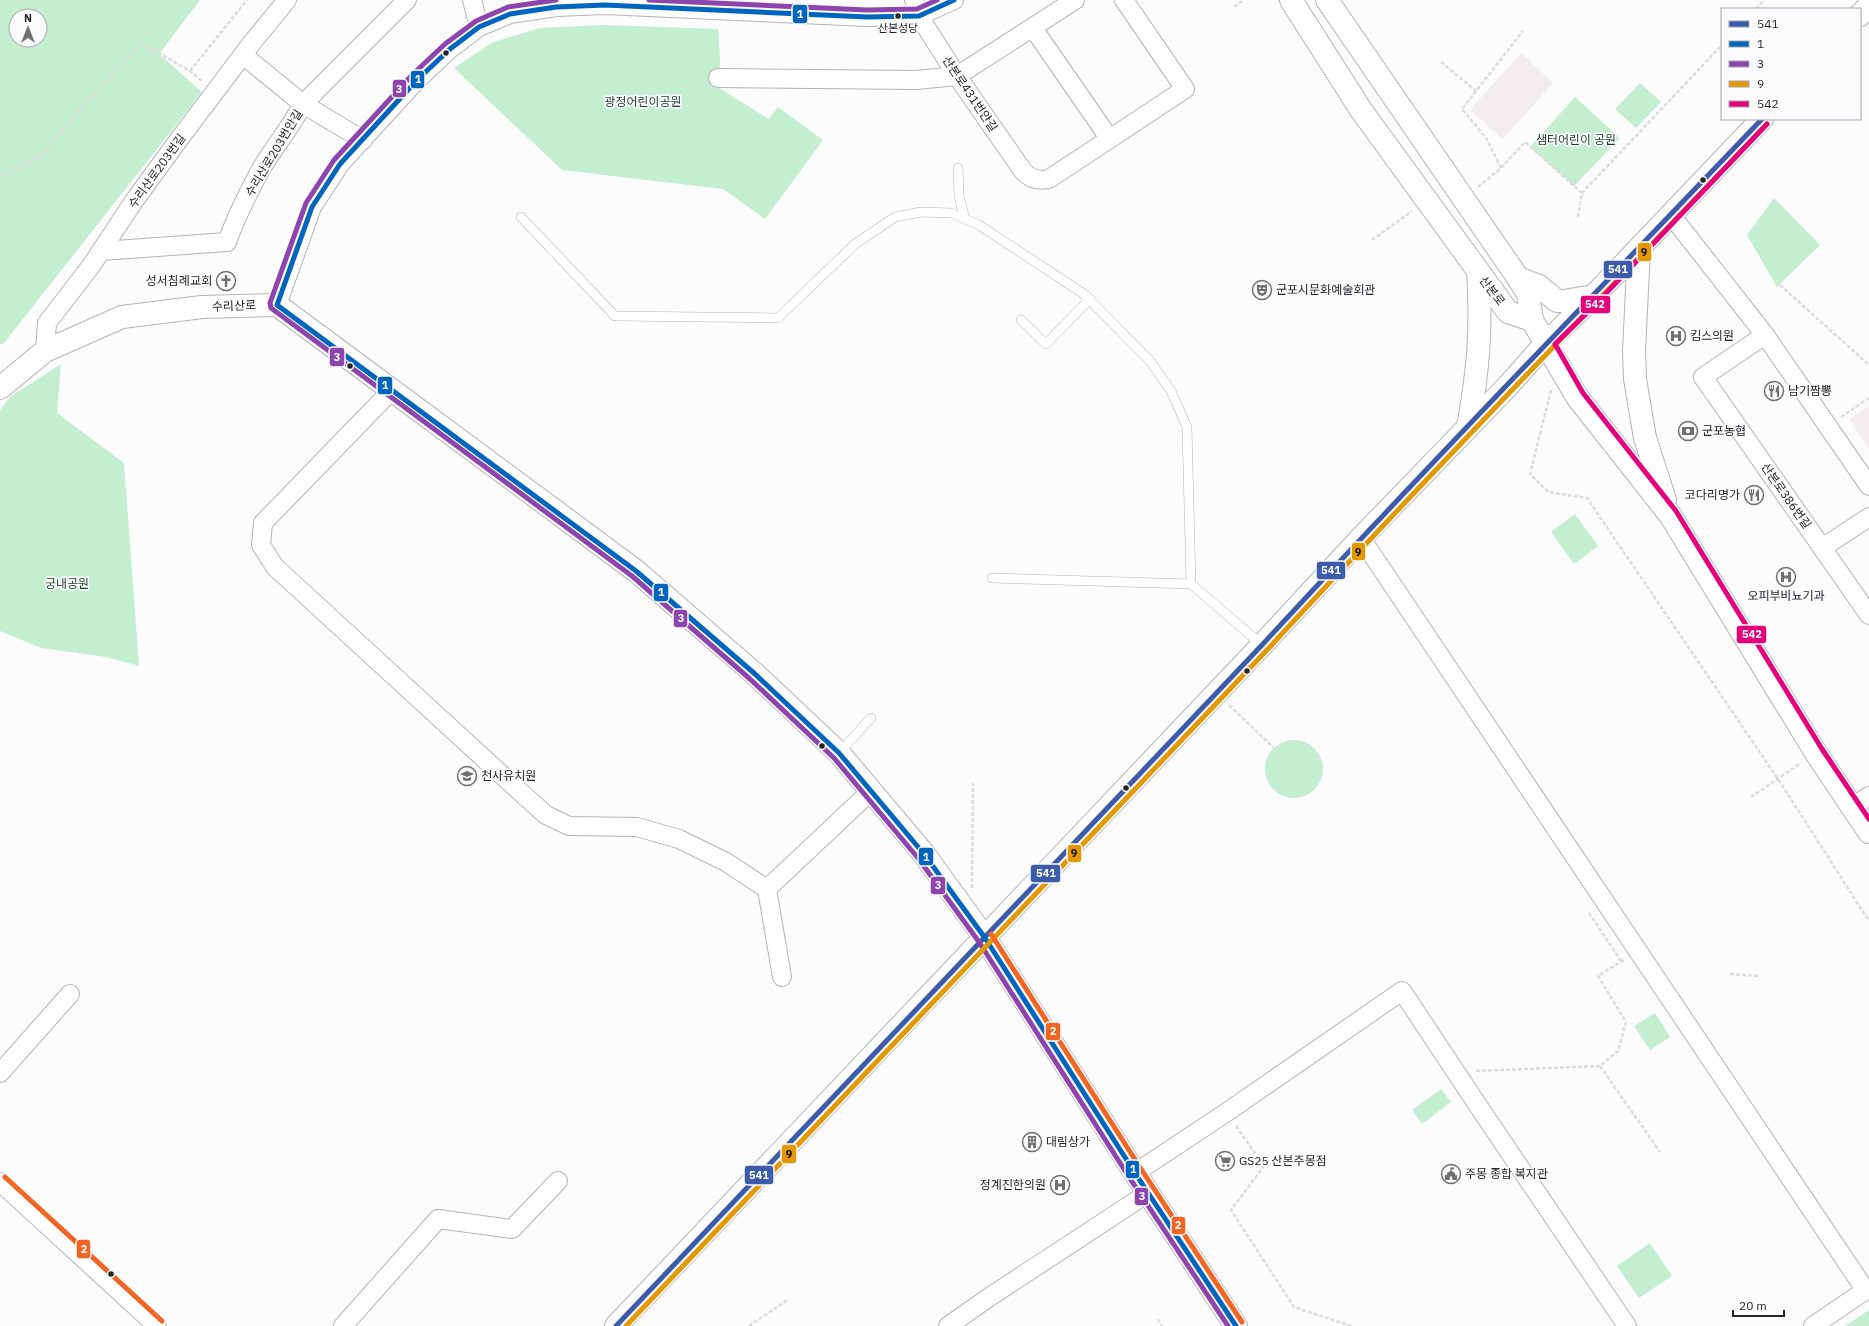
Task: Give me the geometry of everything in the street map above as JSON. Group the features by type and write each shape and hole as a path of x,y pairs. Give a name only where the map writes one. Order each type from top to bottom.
{"street":[{"name":"수리산로203번길","path":"44,351 47,323 101,251 134,202 243,55 287,0"},
{"name":"수리산로203번안길","path":"101,251 227,242 237,215 262,168 293,123 303,104 407,0"},
{"path":"472,0 479,27"},
{"path":"954,0 867,17 605,5 556,7 510,14 479,27 450,50 417,80 340,164 312,207 277,305 636,571 755,674 839,753 870,792 924,854 985,938 1135,1173 1236,1326"},
{"path":"718,78 916,80 957,76 1075,0"},
{"path":"1033,28 1109,138 1185,89 1124,0"},
{"name":"산본로","path":"1291,0 1361,110 1508,312 1532,320"},
{"path":"1327,0 1518,278 1528,294 1532,320 1577,397 1670,515 1816,753 1861,802 1869,832"},
{"path":"1861,14 1869,6"},
{"name":"산본로431번안길","path":"917,8 957,76 1027,176 1034,179 1049,179 1109,138"},
{"path":"243,55 303,104 363,140"},
{"path":"616,1326 985,938 1361,538 1468,428 1546,343 1593,296 1761,120"},
{"path":"1670,215 1765,335 1869,486"},
{"path":"1638,249 1634,352 1635,379 1645,438 1670,515"},
{"path":"1468,428 1474,395 1481,328 1478,272"},
{"path":"1518,278 1539,286 1557,301 1564,302 1593,296"},
{"name":"수리산로","path":"0,388 44,351 122,317 202,307 277,305"},
{"name":"산본로386번길","path":"1765,335 1703,377 1869,615"},
{"path":"392,390 264,523 261,545 274,567 546,814 569,826 637,827 679,839 726,862 767,889 782,977"},
{"path":"1822,548 1869,517"},
{"path":"1361,538 1867,1290 1813,1326"},
{"path":"767,889 870,792"},
{"path":"1135,1173 1227,1112 1402,990 1627,1326"},
{"path":"0,1073 70,994"},
{"path":"343,1326 438,1219 512,1229 558,1181"},
{"path":"0,1182 158,1326"},
{"path":"948,1326 1148,1193"}],"lane":[{"path":"958,168 959,196 965,219"},
{"path":"521,217 615,316 778,318 855,244 895,217 921,212 950,213 979,225 1084,294 1150,361 1171,391 1187,427 1191,584"},
{"path":"1021,320 1046,344 1090,300"},
{"path":"992,578 1191,584 1262,645"},
{"path":"839,753 871,718"}],"path":[{"path":"0,176 42,155 83,106 141,43 190,71 247,0"},
{"path":"1234,7 1244,0"},
{"path":"1757,8 1764,0"},
{"path":"1501,168 1486,138 1462,109 1523,30"},
{"path":"1578,217 1582,193 1721,46"},
{"path":"1441,62 1476,91"},
{"path":"1464,199 1501,168 1525,142 1582,193"},
{"path":"1372,240 1426,201"},
{"path":"1780,284 1869,365"},
{"path":"1557,363 1530,474 1548,492 1587,498 1778,779 1869,921"},
{"path":"1828,426 1869,398"},
{"path":"1216,693 1274,748"},
{"path":"1751,797 1816,753"},
{"path":"972,890 973,783"},
{"path":"1589,913 1621,961"},
{"path":"1474,1072 1600,1066 1618,1051 1626,1022 1598,976 1638,951"},
{"path":"1730,974 1758,976"},
{"path":"1600,1066 1660,1152"},
{"path":"1227,1112 1264,1166 1231,1210 1294,1307 1351,1326"},
{"path":"749,1326 789,1299"},
{"path":"1158,1319 1162,1326"}],"shaded area":[{"path":"1521,53 1553,83 1503,139 1470,110"},
{"path":"1869,406 1869,449 1849,419"}],"green space":[{"path":"0,0 200,0 159,54 202,92 4,343 0,345"},
{"name":"광정어린이공원","path":"603,25 718,29 720,57 719,88 769,119 778,107 823,140 765,219 723,189 562,170 454,68 493,42 540,28"},
{"path":"1640,83 1661,102 1636,128 1615,109"},
{"name":"샘터어린이 공원","path":"1575,97 1620,138 1574,186 1530,147"},
{"path":"1774,198 1820,245 1777,287 1747,235"},
{"name":"궁내공원","path":"61,364 57,413 124,463 139,666 106,657 41,648 0,631 0,410 10,397"},
{"path":"1575,514 1598,546 1574,564 1551,532"},
{"path":"1288,740 1300,740 1315,748 1323,763 1323,775 1315,790 1300,798 1288,798 1273,790 1265,775 1265,763 1273,748"},
{"path":"1655,1013 1670,1037 1650,1050 1634,1026"},
{"path":"1441,1089 1451,1102 1422,1124 1412,1110"},
{"path":"1650,1243 1672,1276 1639,1298 1617,1266"},
{"path":"1869,1310 1869,1326 1845,1326"}],"transit line":[{"name":"3","path":"556,0 508,7 476,21 445,44 412,75 334,160 306,203 270,303 271,308 632,576 750,679 834,758 918,858 979,942 1129,1177 1228,1326"},
{"name":"3","path":"649,0 867,10 917,9 937,0"},
{"name":"1","path":"954,0 919,16 867,17 605,5 556,7 510,14 479,27 450,49 417,80 340,164 312,207 277,305 636,571 755,674 839,753 924,854 985,938 1135,1173 1236,1326"},
{"name":"541","path":"616,1326 1262,645 1448,446 1761,120"},
{"name":"9","path":"626,1326 1267,650 1453,451 1767,124"},
{"name":"542","path":"1767,124 1592,308 1555,344 1583,393 1676,511 1822,749 1869,819"},
{"name":"2","path":"991,934 1141,1169 1242,1322"},
{"name":"2","path":"5,1177 162,1321"}],"place":[{"name":"산본성당","path":"898,16"},
{"name":"성서침례교회","path":"226,281"},
{"name":"군포시문화예술회관","path":"1262,290"},
{"name":"킴스의원","path":"1676,336"},
{"name":"남기짬뽕","path":"1774,391"},
{"name":"군포농협","path":"1688,431"},
{"name":"코다리명가","path":"1754,495"},
{"name":"오피부비뇨기과","path":"1786,577"},
{"name":"천사유치원","path":"467,776"},
{"name":"대림상가","path":"1032,1142"},
{"name":"GS25 산본주몽점","path":"1225,1161"},
{"name":"주몽 종합 복지관","path":"1451,1174"},
{"name":"정계진한의원","path":"1060,1185"}]}
